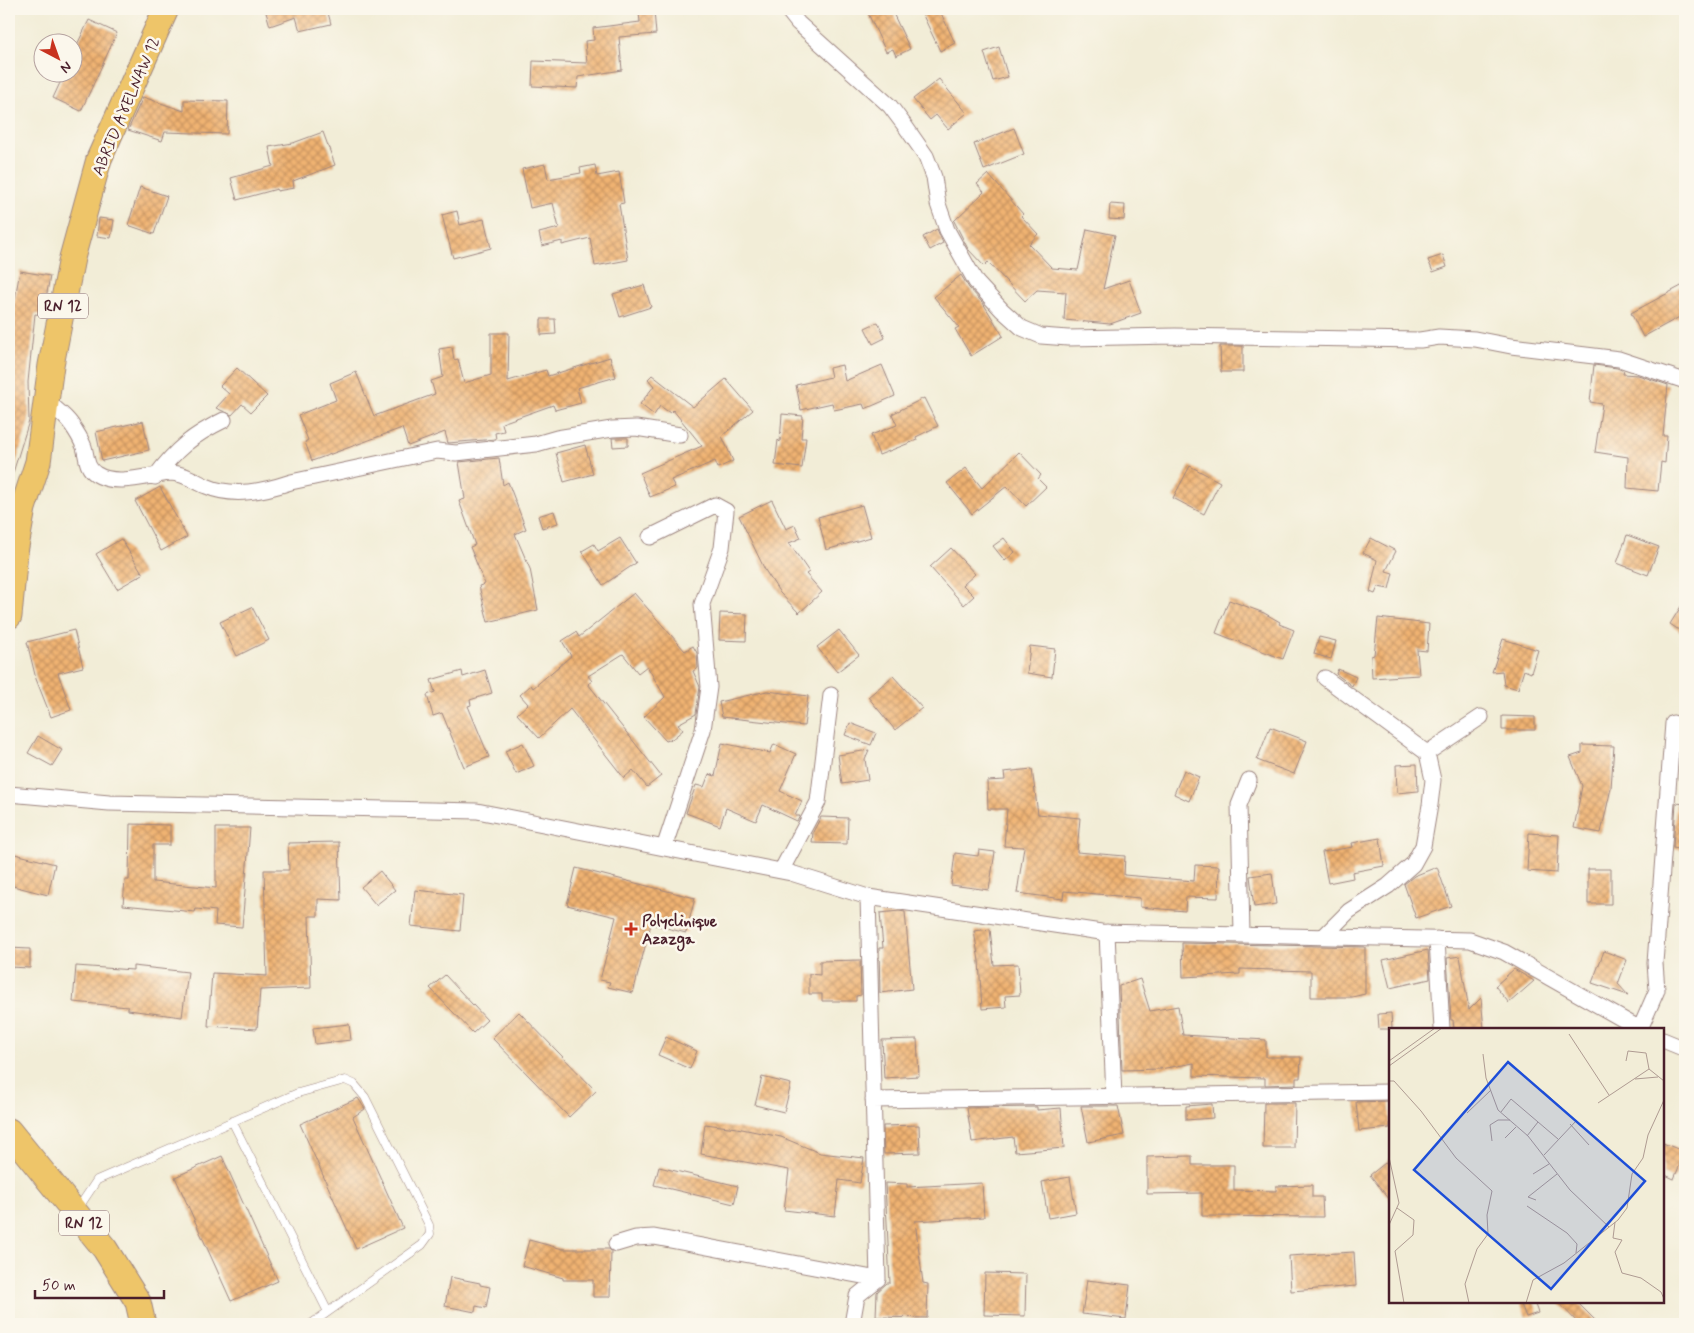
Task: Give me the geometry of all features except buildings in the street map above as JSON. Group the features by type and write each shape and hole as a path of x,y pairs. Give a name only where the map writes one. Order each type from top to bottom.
{"main road":[{"name":"ABRID AƔELNAW 12","path":"9,616 15,552 23,508 38,462 46,400 72,258 98,159 166,9"},
{"name":"RN 12","path":"9,1131 105,1249 138,1302 143,1324"}],"street":[{"path":"787,9 798,23 890,106 926,156 934,177 938,204 947,230 976,282 1022,328 1041,336 1420,340 1439,337 1475,339 1510,346 1619,358 1685,381"},
{"path":"46,400 70,422 84,448 90,469 96,475 117,479 155,477 170,473 182,475 219,491 234,493 271,489 301,480 437,451 456,454 528,445 612,429 636,428 680,434"},
{"path":"155,477 171,456 196,434 224,420"},
{"path":"650,537 715,505 726,511 722,548 702,604 709,687 703,730 664,848"},
{"path":"1324,936 1349,911 1388,886 1413,864 1423,846 1433,780 1427,753 1325,678"},
{"path":"781,871 818,802 831,695"},
{"path":"1427,753 1481,717"},
{"path":"1640,1028 1657,990 1655,963 1672,723"},
{"path":"1242,934 1239,805 1249,780"},
{"path":"9,794 109,803 477,811 781,871 838,886 868,897 1107,932 1470,940 1504,952 1638,1028"},
{"path":"868,897 878,1279"},
{"path":"1107,932 1114,1097"},
{"path":"1437,939 1442,1028"},
{"path":"1664,1040 1685,1049"},
{"path":"873,1100 1389,1092"},
{"path":"616,1244 636,1238 654,1236 878,1279"},
{"path":"852,1324 856,1296 878,1279"}],"lane":[{"path":"75,1213 97,1180 298,1093 346,1080 354,1084 366,1097 429,1224 430,1234 422,1245 311,1324"},
{"path":"232,1121 328,1312"}],"place":[{"name":"Polyclinique Azazga","path":"631,929"}]}
